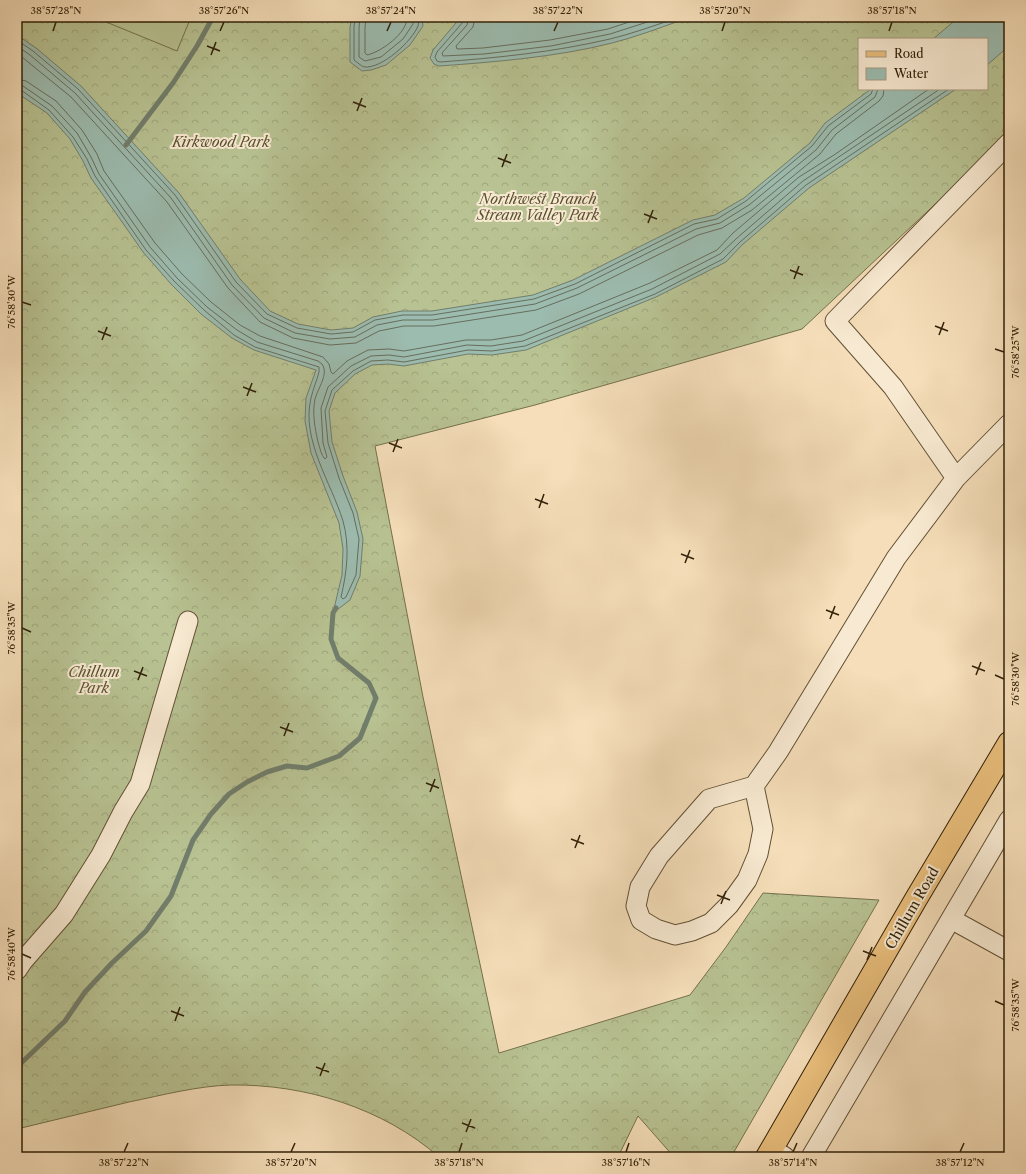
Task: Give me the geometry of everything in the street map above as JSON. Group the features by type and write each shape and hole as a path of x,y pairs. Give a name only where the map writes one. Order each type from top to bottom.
{"main road":[{"name":"Chillum Road","path":"775,1154 916,899 1009,743"}],"street":[{"path":"956,478 893,387 835,321 1009,143"},
{"path":"754,786 763,829 758,854 747,880 729,905 711,923 692,931 675,935 656,930 641,920 636,906 640,887 659,856 709,799 754,786 778,752 896,558 956,478 1009,424"},
{"path":"17,970 64,914 101,855 123,812 140,784 188,621"},
{"path":"811,1157 1009,820"},
{"path":"951,919 1009,951"}],"green space":[{"name":"Northwest Branch Stream Valley Park","path":"17,17 1009,17 1009,135 802,329 535,405 375,446 423,697 499,1053 690,995 726,947 763,893 879,900 731,1157 674,1157 638,1116 618,1157 439,1157 417,1140 368,1112 315,1094 287,1089 259,1086 218,1086 193,1089 129,1102 17,1129"},
{"path":"94,17 191,17 177,51"}],"water":[{"path":"352,17 422,17 423,26 410,45 386,65 371,70 362,71 350,62 350,27"},
{"path":"461,17 679,17 679,21 621,41 570,52 482,63 439,66 434,64 430,58 433,50"},
{"path":"959,17 1009,17 1009,46 988,64 988,38 934,38"},
{"path":"17,35 36,48 81,86 179,193 240,279 270,311 298,324 331,330 353,328 373,317 402,311 432,311 533,295 573,280 693,220 715,215 744,198 810,143 825,123 870,90 955,90 809,188 742,245 726,262 656,297 526,350 492,355 468,354 404,366 388,364 372,365 355,374 335,393 329,411 332,442 357,512 363,539 360,576 350,600 333,613 342,575 343,549 339,523 311,453 305,421 306,398 316,370 254,350 232,338 201,314 171,284 143,252 91,178 70,139 47,113 17,93"}],"waterway":[{"path":"126,145 173,83 197,46 213,17"},
{"path":"17,1067 65,1021 85,992 112,963 146,931 171,896 193,840 211,814 229,794 247,782 267,772 287,766 307,768 339,756 360,738 376,698 369,683 338,658 331,639 333,613 336,608"}],"park label":[{"name":"Kirkwood Park","path":"221,142"},
{"name":"Chillum Park","path":"94,680"}]}
